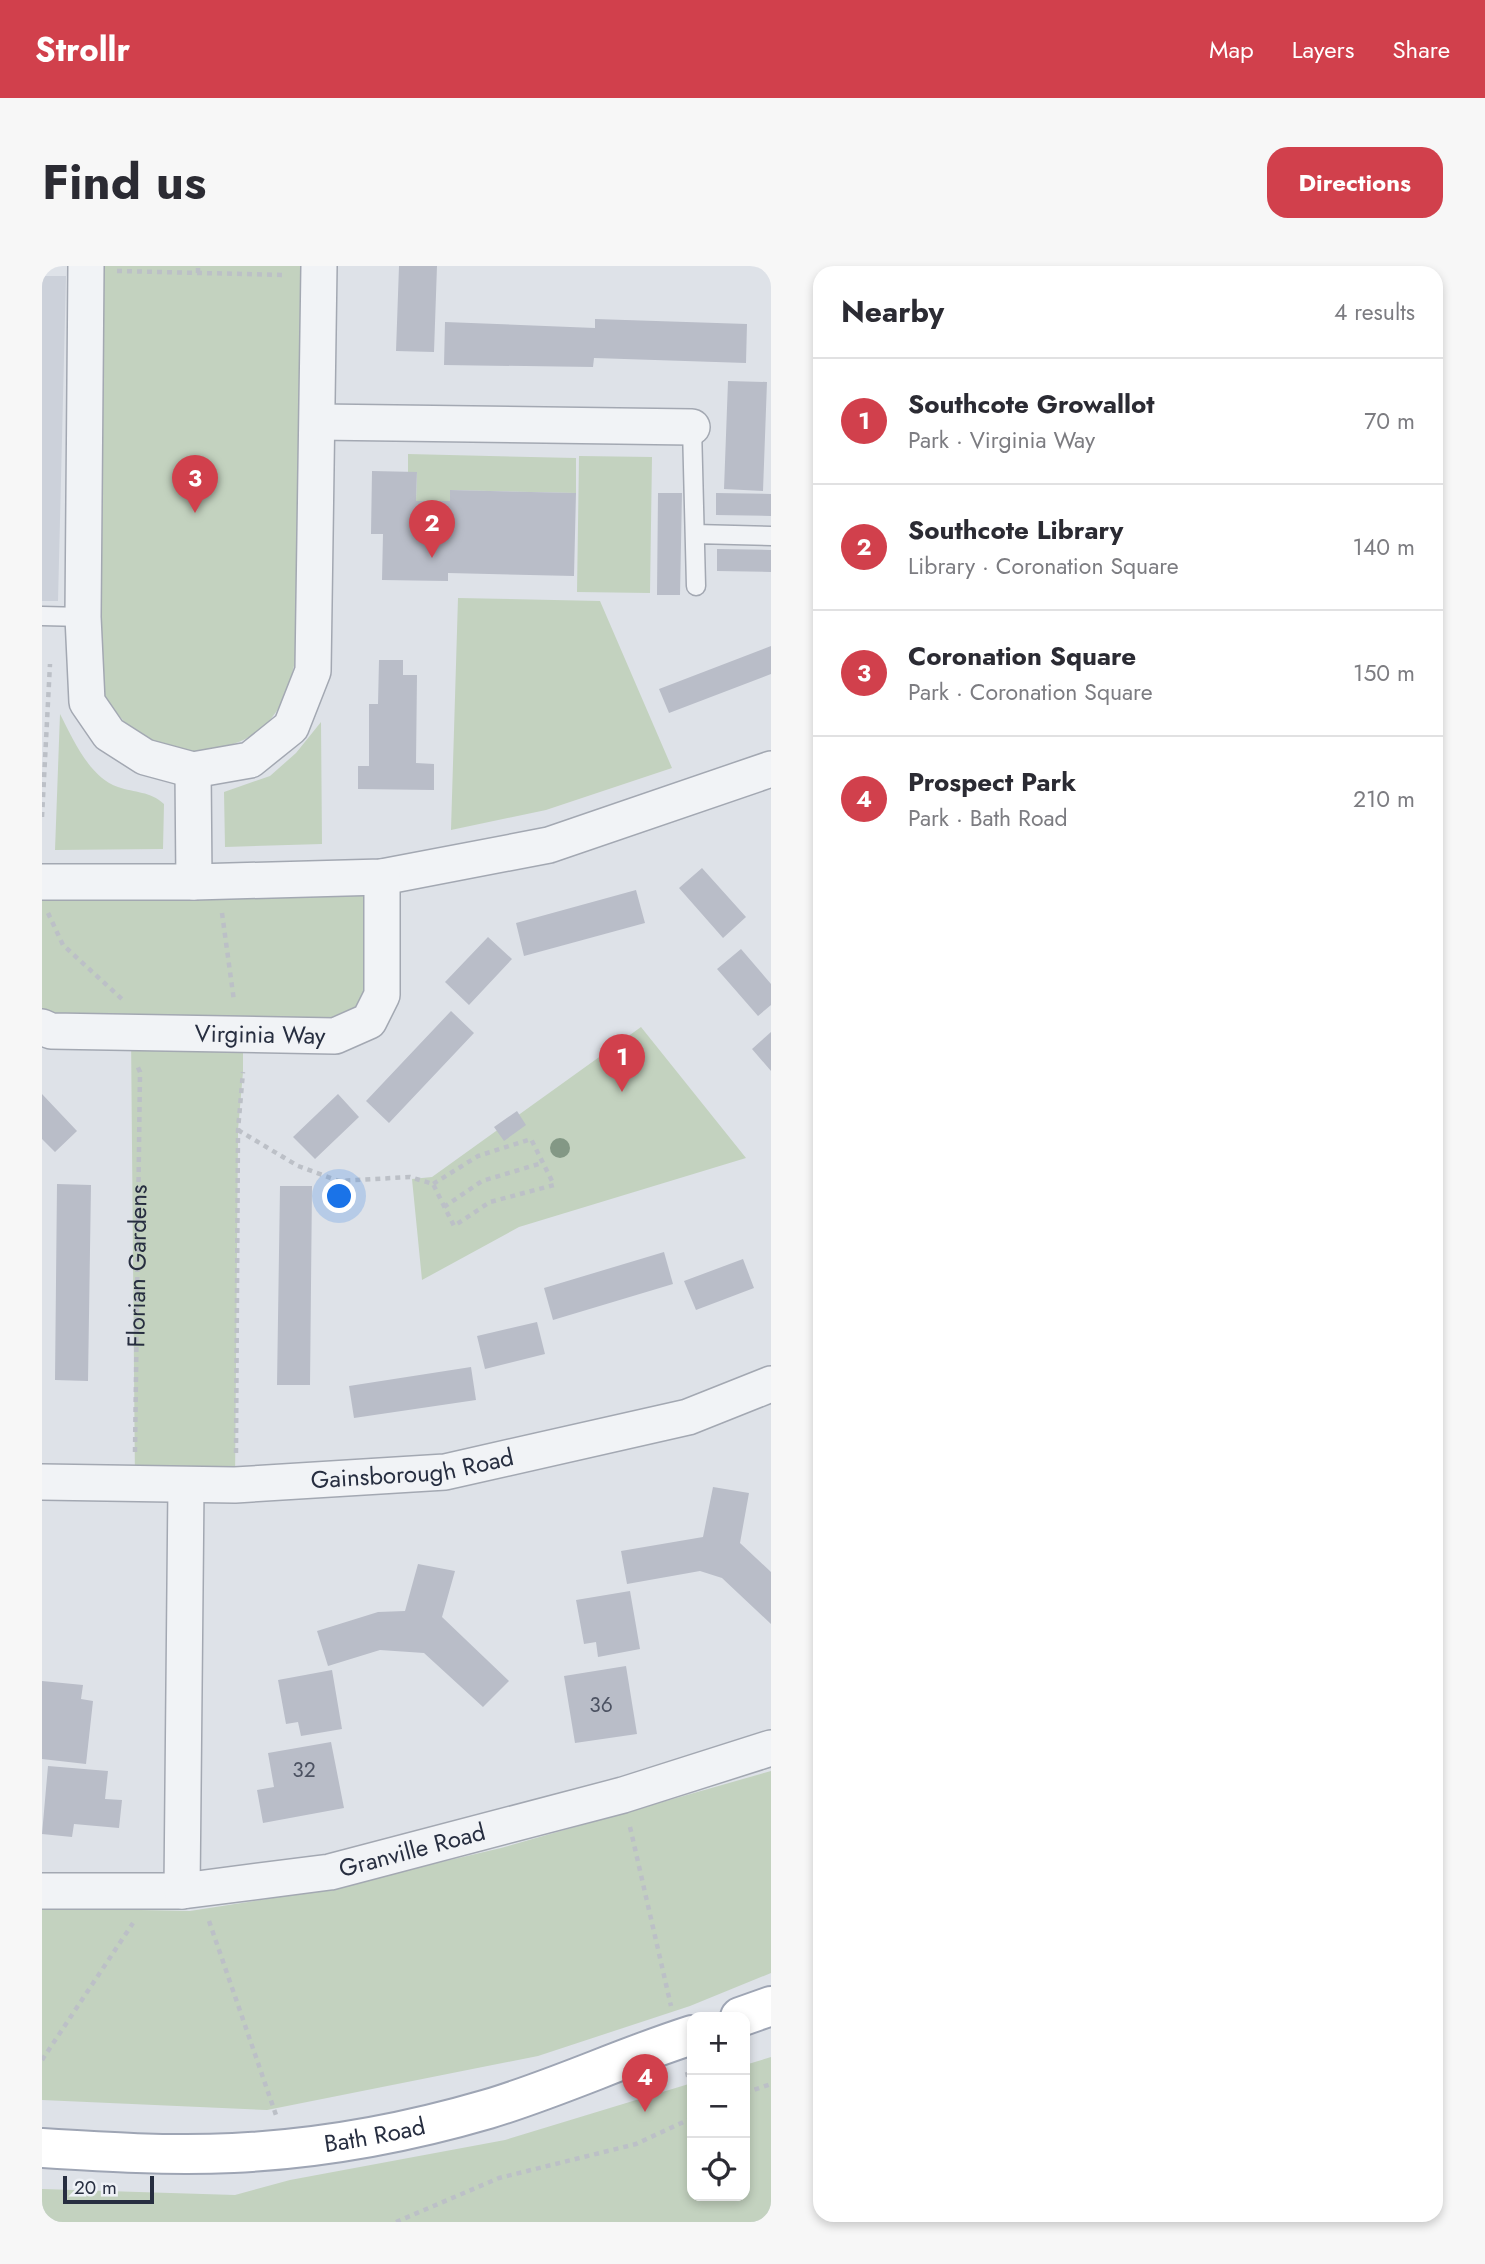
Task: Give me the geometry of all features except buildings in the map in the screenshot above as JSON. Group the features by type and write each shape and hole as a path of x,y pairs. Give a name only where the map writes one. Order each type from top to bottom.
{"main road":[{"path":"750,2013 771,2006"},
{"name":"Bath Road","path":"42,2148 107,2152 232,2153 342,2142 486,2109 560,2085 683,2036"}],"street":[{"path":"86,268 83,617 87,702 109,734 145,757 193,770 250,760 291,727 313,671 319,271"},
{"path":"318,422 692,427"},
{"path":"193,770 206,881"},
{"path":"44,894 206,881 382,877 549,845 768,777"},
{"name":"Virginia Way","path":"42,1027 51,1031 335,1036 369,1021 382,995 382,877"},
{"name":"Gainsborough Road","path":"42,1482 235,1485 445,1472 688,1417 771,1384"},
{"path":"182,1891 186,1486"},
{"name":"Granville Road","path":"42,1891 182,1891 330,1872 623,1795 771,1748"}],"lane":[{"path":"692,427 696,586"},
{"path":"695,534 771,536"},
{"path":"42,616 83,617"}],"path":[{"path":"198,266 198,273"},
{"path":"86,268 198,273 319,271"},
{"path":"42,817 51,655"},
{"path":"206,881 235,1007"},
{"path":"44,894 63,945 129,1006"},
{"name":"Florian Gardens","path":"132,1052 140,1072 135,1483"},
{"path":"235,1485 238,1130 243,1072"},
{"path":"238,1130 298,1166 339,1181 410,1177 433,1184 454,1226 490,1202 554,1185 531,1139 478,1156 433,1184"},
{"path":"444,1206 482,1181 542,1163"},
{"path":"623,1795 683,2036 689,2075"},
{"path":"182,1891 207,1916 278,2122"},
{"path":"42,2060 138,1916 139,1892"},
{"path":"750,2091 771,2084"},
{"path":"396,2222 499,2178 636,2144 687,2120"}],"shaded area":[{"path":"42,276 66,276 58,601 42,601"}],"green space":[{"path":"97,266 301,266 296,655 286,693 269,721 242,741 225,747 186,752 156,746 133,730 103,694 94,468"},
{"path":"408,454 576,458 576,493 450,490 450,501 416,501 417,472 408,472"},
{"path":"579,456 652,457 650,593 577,592"},
{"path":"458,598 600,601 672,768 546,810 451,830"},
{"path":"60,714 83,756 99,775 118,787 148,794 164,804 163,849 55,850"},
{"path":"321,722 322,844 225,847 224,792 270,776 296,753"},
{"path":"382,877 369,1021 243,1035 238,1130 235,1485 135,1483 131,1033 42,1027 42,882"},
{"path":"641,1027 746,1158 519,1227 422,1280 412,1179 432,1177"},
{"path":"771,1771 771,1973 690,2006 538,2056 267,2110 42,2100 42,1908 190,1911 318,1891 501,1848"},
{"path":"771,2057 771,2222 42,2222 42,2189 235,2195 290,2180 505,2140 687,2085 687,2201 750,2201 750,2063"}],"place":[{"name":"Coronation Square","path":"195,513"},
{"name":"Southcote Library","path":"432,558"},
{"name":"Southcote Growallot","path":"622,1092"},
{"name":"Prospect Park","path":"645,2112"}]}
